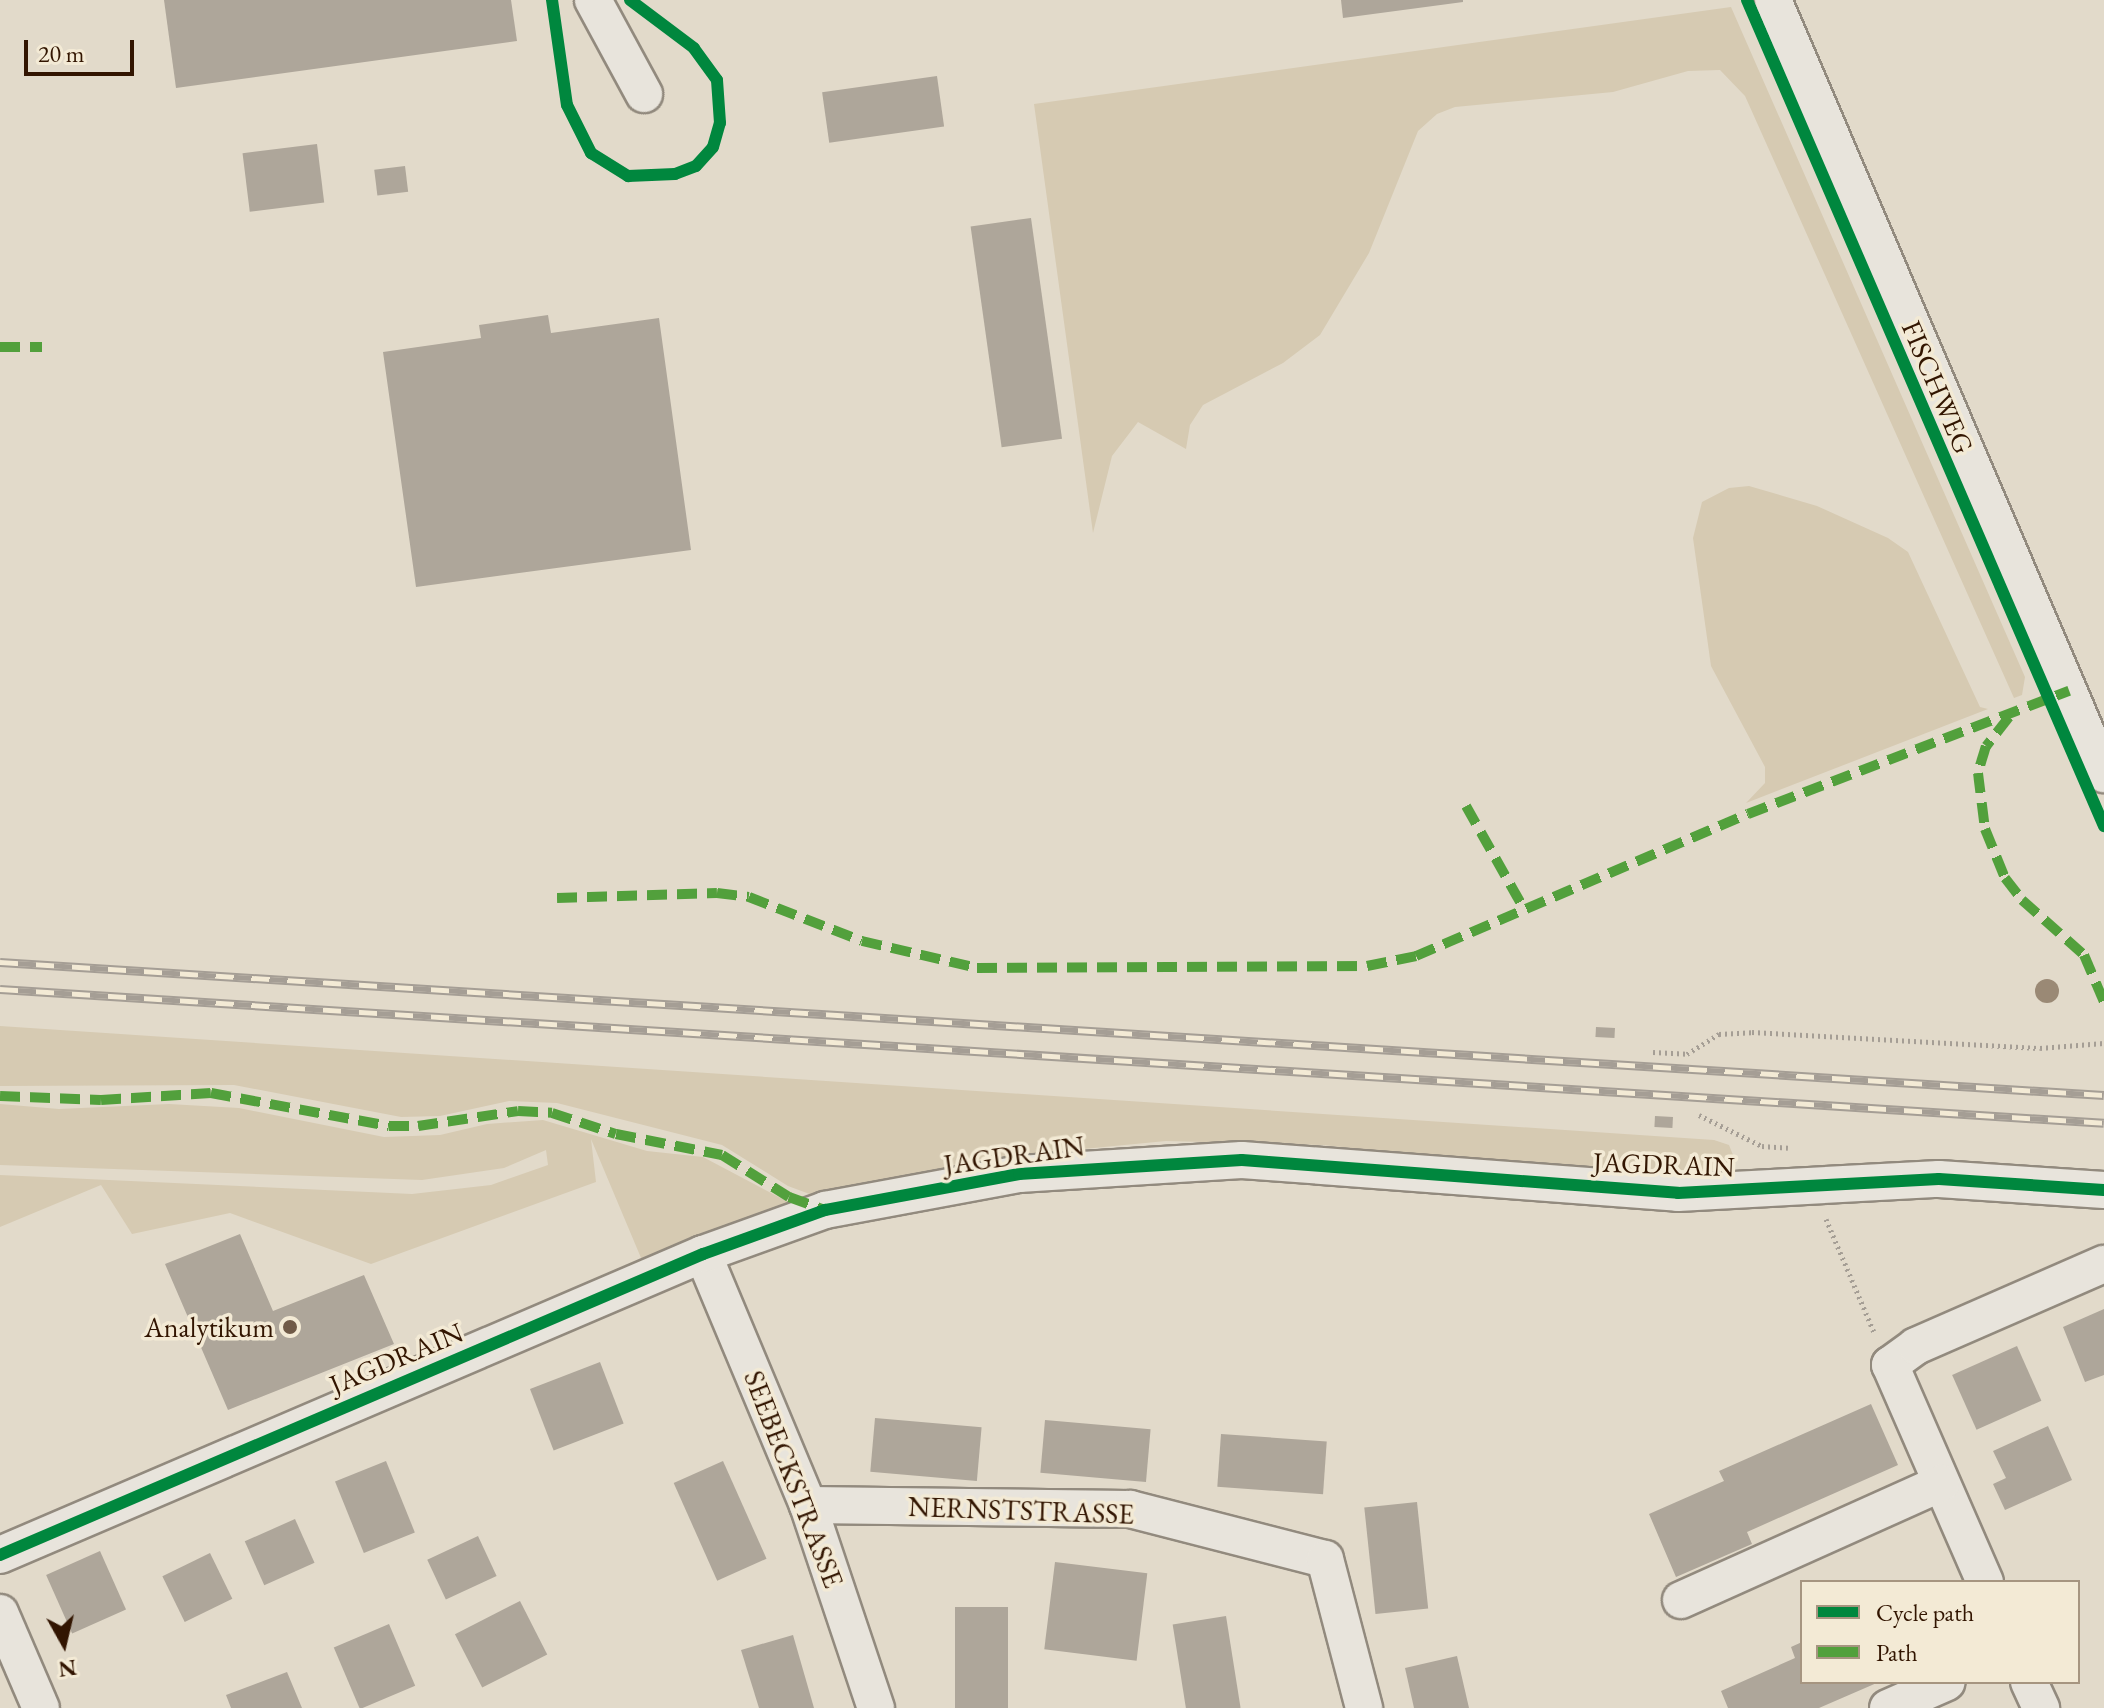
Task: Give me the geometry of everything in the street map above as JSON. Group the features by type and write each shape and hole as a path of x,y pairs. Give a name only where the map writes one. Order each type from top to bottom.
{"street":[{"path":"593,0 644,94"},
{"name":"FISCHWEG","path":"1773,0 2104,774"},
{"name":"JAGDRAIN","path":"0,1555 703,1254 825,1210 1019,1174 1170,1161 1242,1160 1678,1193 1939,1179 2104,1190"},
{"name":"SEEBECKSTRASSE","path":"703,1254 808,1505 876,1708"},
{"path":"1984,1580 1890,1365 1916,1346 2104,1264"},
{"path":"1681,1600 1941,1483"},
{"name":"NERNSTSTRASSE","path":"808,1505 1130,1509 1325,1559 1364,1708"},
{"path":"0,1613 41,1708"},
{"path":"1888,1708 1942,1684"},
{"path":"2030,1684 2041,1708"}],"path":[{"path":"1653,1052 1687,1054 1719,1034 1752,1032 2027,1047 2104,1043"},
{"path":"1762,1146 1813,1188 1890,1365"}],"shaded area":[{"path":"1731,7 2025,677 2022,695 2014,698 1745,96 1720,70 1688,71 1613,92 1455,107 1437,114 1418,131 1369,253 1320,335 1283,363 1203,405 1190,425 1186,449 1138,422 1112,456 1093,533 1034,104"},
{"path":"1749,486 1817,506 1888,538 1908,552 1980,707 1988,709 1746,803 1765,783 1765,767 1711,666 1693,538 1702,502 1729,488"},
{"path":"0,1026 1714,1140 1729,1145 1733,1155 1730,1165 1717,1173 1629,1176 1322,1145 1166,1141 981,1159 835,1197 815,1196 788,1186 722,1145 557,1103 509,1101 440,1116 401,1117 234,1085 0,1086"},
{"path":"0,1104 59,1109 169,1104 239,1108 384,1137 440,1135 487,1124 543,1120 647,1151 703,1157 790,1203 644,1265 591,1139 596,1182 371,1264 230,1213 132,1234 101,1185 0,1227 0,1175 412,1194 491,1185 548,1165 546,1150 504,1168 422,1180 0,1165"}],"building":[{"path":"164,0 511,0 517,41 176,88"},
{"path":"1341,0 1463,0 1463,2 1343,18"},
{"path":"937,76 944,127 829,143 822,92"},
{"path":"317,144 324,203 250,212 243,153"},
{"path":"405,166 408,192 377,196 374,170"},
{"path":"1031,218 1062,439 1002,447 971,226"},
{"path":"548,315 551,333 659,318 691,550 416,587 383,352 481,338 479,325"},
{"path":"1596,1027 1615,1028 1614,1038 1595,1037"},
{"path":"1655,1116 1673,1117 1672,1128 1654,1127"},
{"name":"Analytikum","path":"240,1234 273,1311 364,1275 394,1344 228,1410 165,1264"},
{"path":"2104,1309 2104,1375 2085,1382 2063,1327"},
{"path":"2017,1346 2041,1401 1977,1430 1952,1375"},
{"path":"600,1362 624,1424 554,1450 530,1389"},
{"path":"1871,1404 1898,1465 1747,1532 1752,1544 1676,1577 1649,1514 1724,1481 1719,1471"},
{"path":"875,1418 982,1427 977,1481 870,1472"},
{"path":"1045,1420 1151,1429 1146,1482 1040,1473"},
{"path":"2048,1426 2072,1480 2005,1510 1993,1484 2006,1478 1993,1451"},
{"path":"1221,1434 1327,1441 1323,1494 1217,1487"},
{"path":"386,1461 415,1532 364,1553 335,1482"},
{"path":"723,1461 767,1559 717,1581 674,1483"},
{"path":"1417,1502 1428,1608 1375,1614 1364,1508"},
{"path":"295,1519 315,1563 264,1585 245,1541"},
{"path":"478,1536 497,1576 446,1600 427,1560"},
{"path":"100,1551 126,1609 72,1633 46,1575"},
{"path":"210,1553 232,1599 185,1622 162,1576"},
{"path":"1055,1562 1147,1573 1137,1661 1044,1649"},
{"path":"520,1601 547,1654 482,1688 455,1634"},
{"path":"955,1607 1008,1607 1008,1708 955,1708"},
{"path":"1226,1616 1241,1708 1186,1708 1173,1624"},
{"path":"389,1624 415,1686 359,1708 334,1647"},
{"path":"793,1635 814,1708 759,1708 741,1650"},
{"path":"1800,1643 1800,1684 1874,1684 1819,1708 1728,1708 1721,1691 1795,1658 1791,1647"},
{"path":"1457,1656 1469,1708 1414,1708 1405,1668"},
{"path":"287,1672 302,1708 231,1708 226,1695"}],"railway":[{"path":"0,962 2104,1095"},
{"path":"0,989 2104,1123"}],"marked path":[{"path":"0,347 42,347"},
{"path":"557,898 717,893 749,897 862,941 977,968 1367,966 1416,956 1748,814 2069,691"},
{"path":"2009,717 1986,746 1978,773 1985,829 2005,878 2022,900 2084,955 2104,1002"},
{"path":"1466,806 1524,909"},
{"path":"0,1096 101,1100 211,1093 389,1126 418,1126 518,1111 552,1113 616,1134 722,1155 789,1197 825,1210"}],"cycle path":[{"path":"552,0 567,105 591,153 628,176 675,174 696,166 713,147 720,123 717,80 694,48 630,0"},
{"path":"1747,0 2104,826"},
{"path":"0,1555 703,1254 825,1210 1019,1174 1242,1160 1678,1193 1939,1179 2104,1190"}],"place":[{"name":"Analytikum","path":"290,1327"}]}
